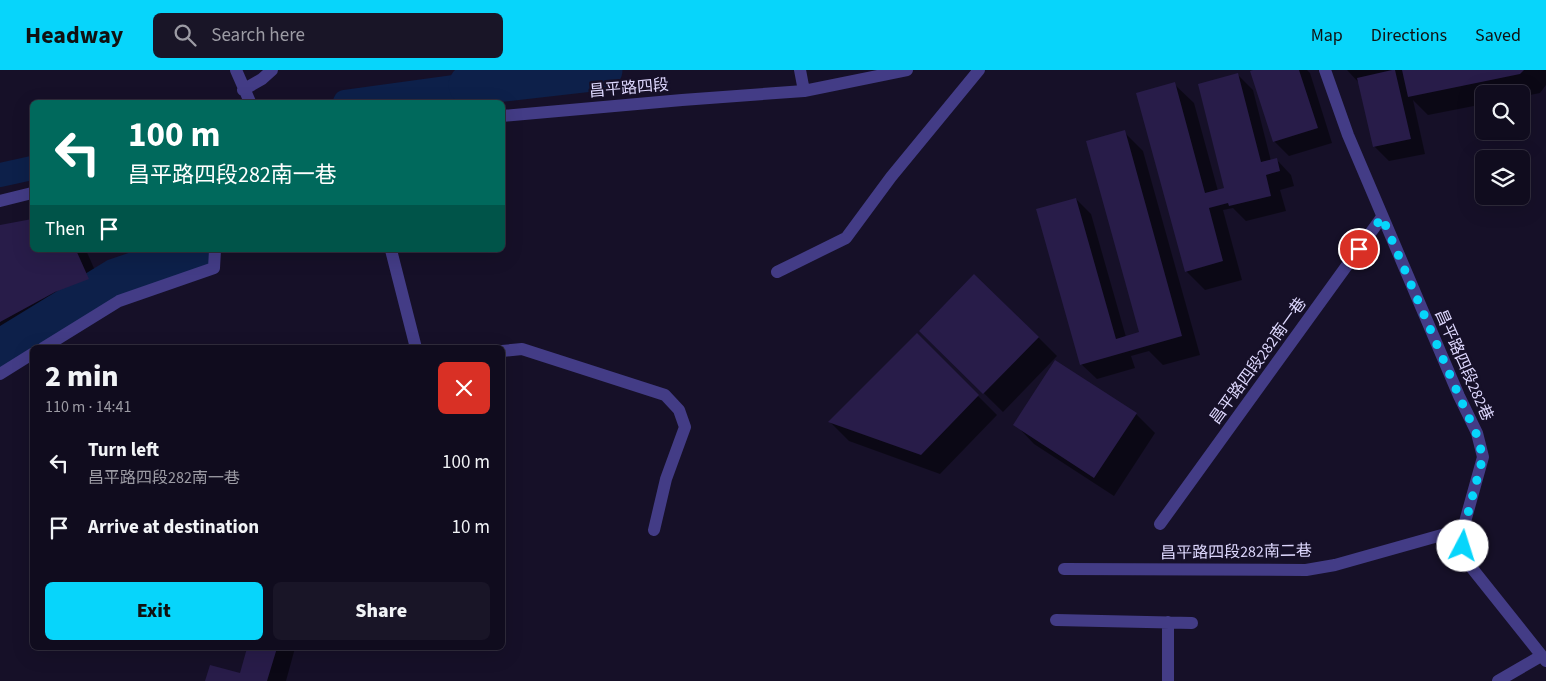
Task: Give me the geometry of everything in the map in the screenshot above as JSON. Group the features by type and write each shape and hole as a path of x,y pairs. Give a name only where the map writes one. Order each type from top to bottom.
{"street":[{"path":"236,70 249,100"},
{"path":"243,90 262,79 272,70"},
{"path":"800,70 804,91"},
{"name":"昌平路四段","path":"505,116 804,91 907,70"},
{"path":"777,272 846,238 891,177 979,70"},
{"name":"昌平路四段282巷","path":"1325,70 1348,135 1476,433 1483,457 1464,528 1463,546 1471,567 1544,659"},
{"path":"0,201 30,194"},
{"name":"昌平路四段282南一巷","path":"1160,524 1382,217"},
{"path":"48,345 119,301 214,268 215,252"},
{"path":"392,252 415,345"},
{"path":"505,351 522,349 665,395 679,410 685,427 666,479 654,530"},
{"path":"0,374 30,355"},
{"name":"昌平路四段282南二巷","path":"1064,569 1306,570 1335,565 1464,528"},
{"path":"1056,620 1192,623"},
{"path":"1168,622 1168,681"},
{"path":"1498,681 1544,659"}],"building":[{"path":"1299,70 1318,128 1273,142 1250,71"},
{"path":"1395,70 1411,139 1373,147 1357,78"},
{"path":"1402,70 1524,70 1520,74 1408,97"},
{"path":"1238,73 1261,162 1277,158 1280,171 1266,175 1271,196 1229,206 1228,203 1209,208 1223,261 1185,272 1136,93 1175,82 1205,193 1224,188 1198,84"},
{"path":"1125,130 1182,336 1080,365 1036,209 1076,198 1116,339 1139,332 1086,141"},
{"path":"30,219 30,252 77,252 89,279 55,292 0,322 0,225"},
{"path":"974,274 1039,337 983,394 919,331"},
{"path":"917,333 979,395 921,455 828,422"},
{"path":"1055,360 1137,413 1094,478 1013,425"},
{"path":"246,650 276,650 267,681 205,681 210,665 240,673"}],"waterway":[{"path":"469,85 602,70"},
{"path":"360,100 469,85"},
{"path":"0,175 30,168"},
{"path":"0,350 116,279 194,252"}],"route":[{"path":"1359,249 1382,217 1476,433 1483,457 1464,528 1463,546"}]}
